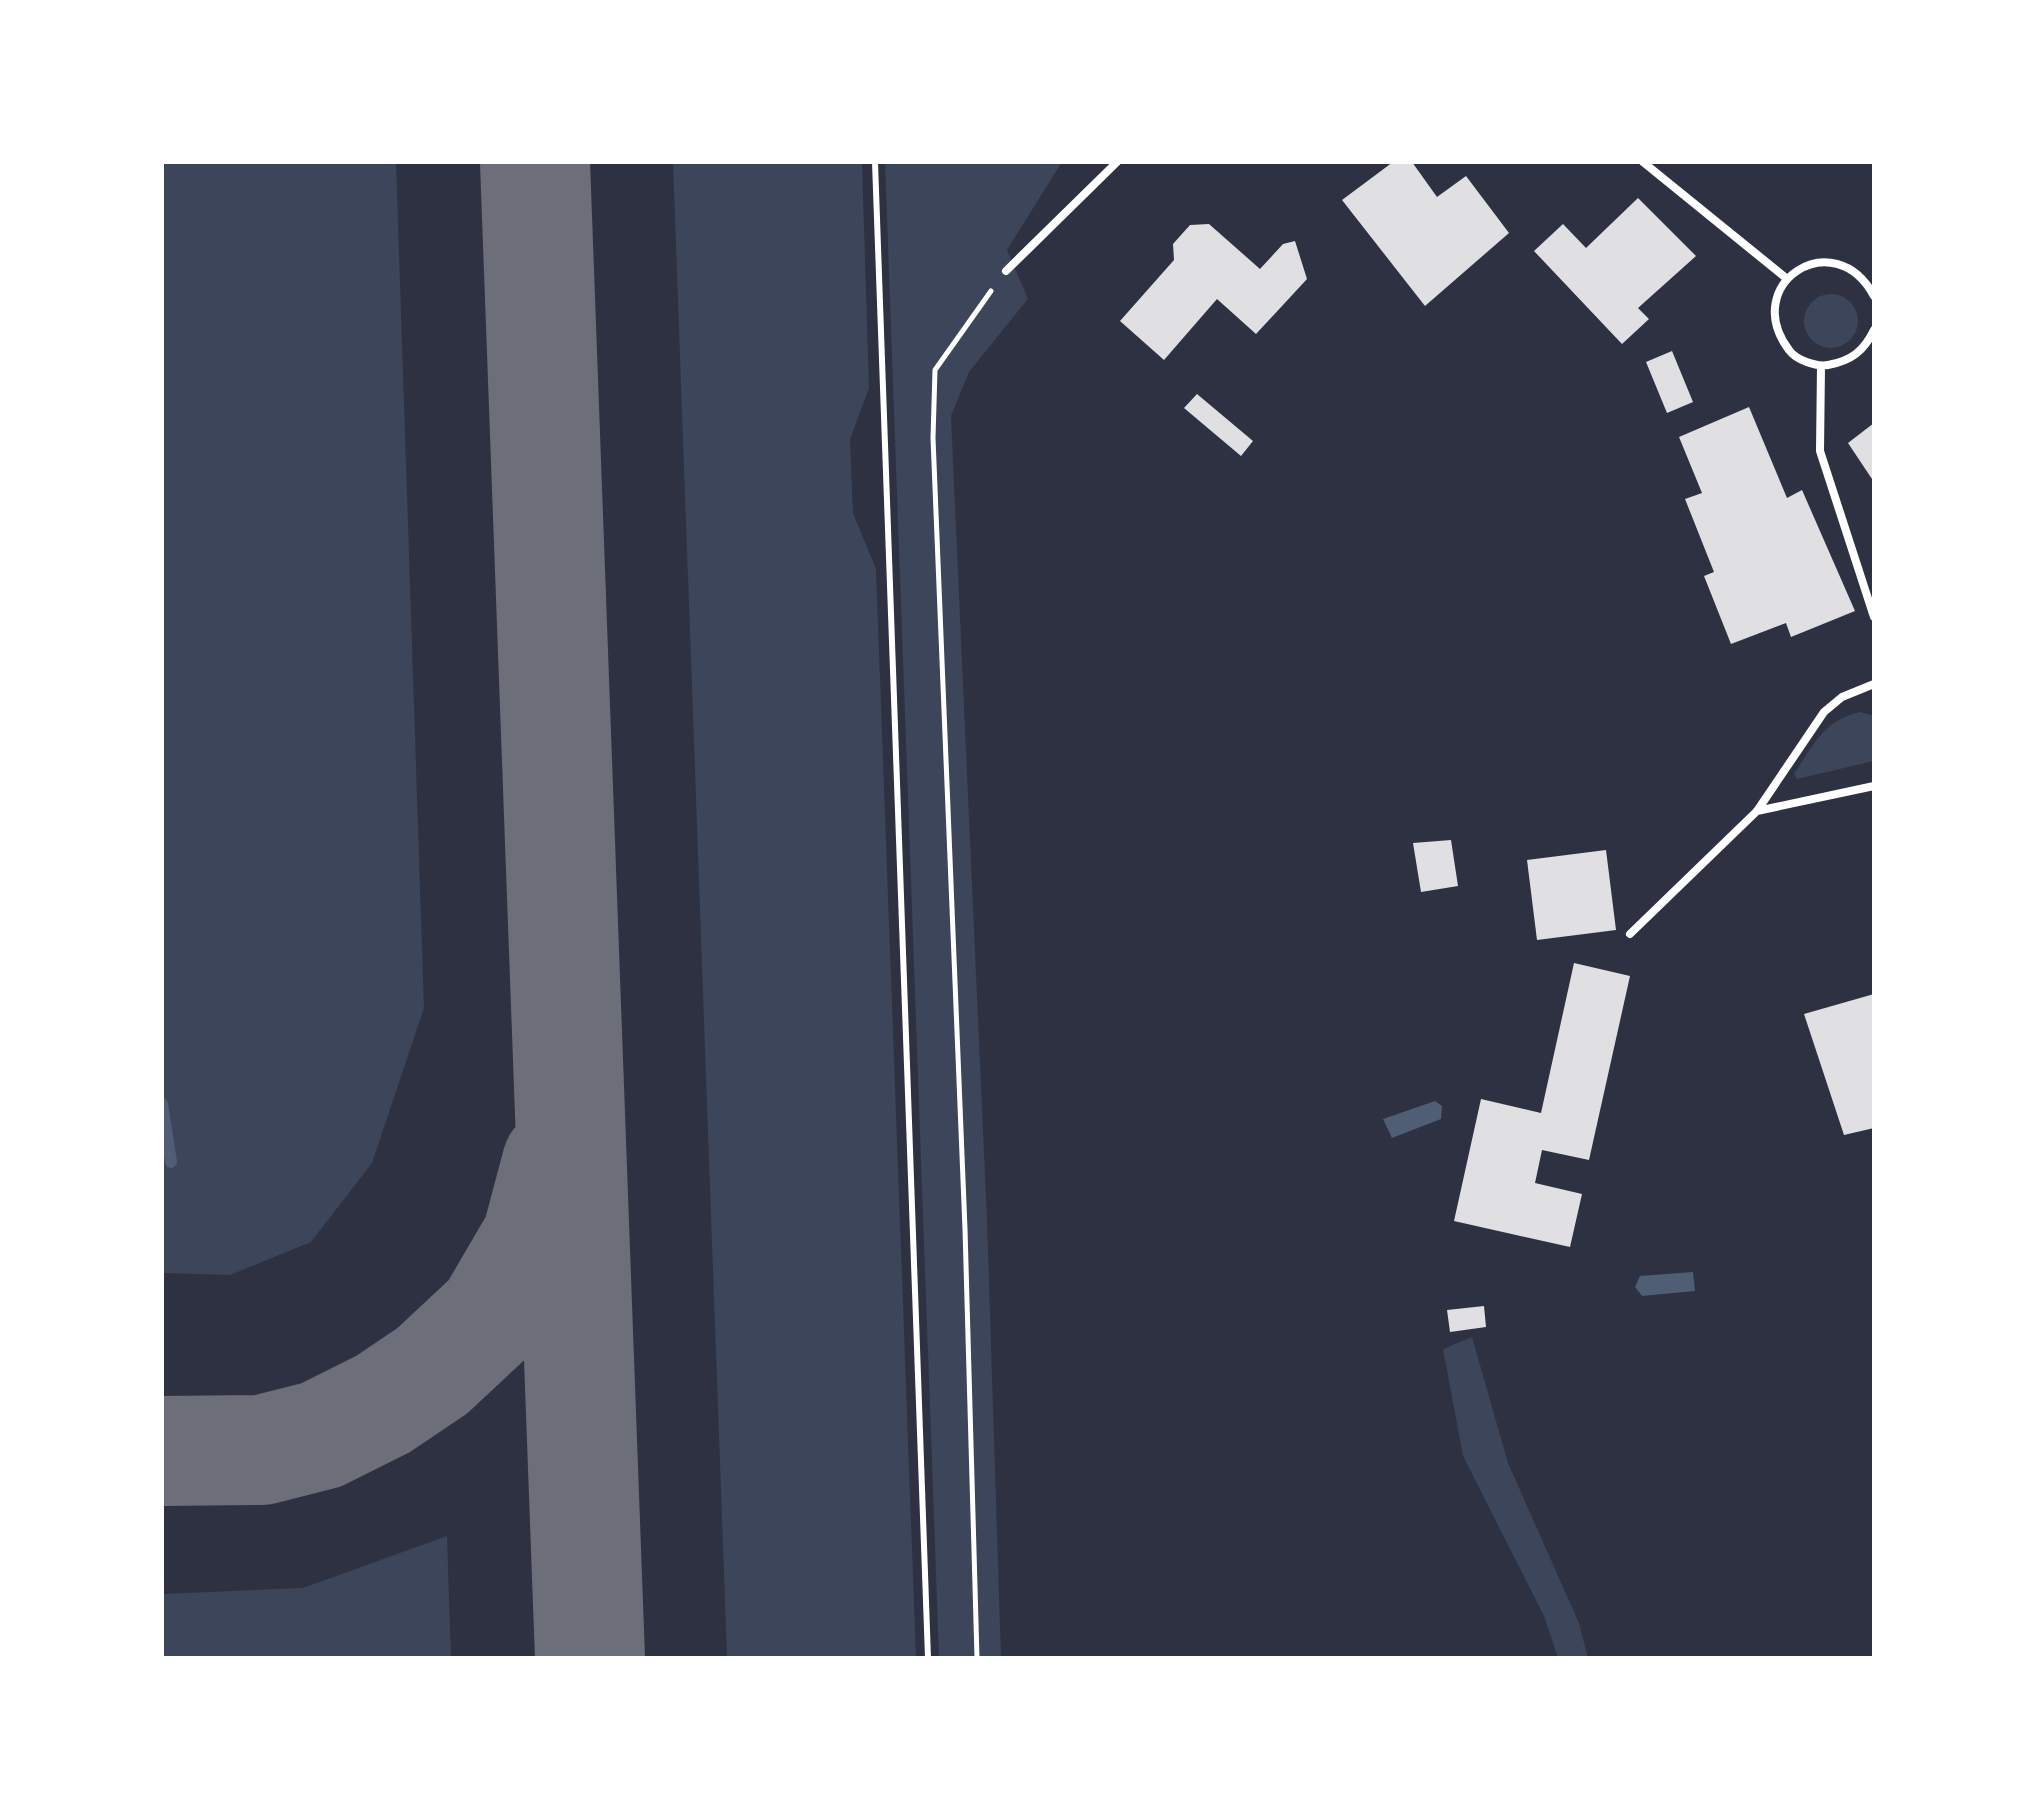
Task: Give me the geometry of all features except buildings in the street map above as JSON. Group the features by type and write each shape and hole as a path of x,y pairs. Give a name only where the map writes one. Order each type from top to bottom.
{"street":[{"path":"1006,271 1117,162"},
{"path":"1643,162 1786,278"},
{"path":"1874,296 1865,279 1847,266 1826,261 1804,266 1786,278 1774,304 1776,333 1794,356 1821,366 1845,362 1865,347 1874,330"},
{"path":"1865,279 1874,272"},
{"path":"1821,366 1820,451 1874,617"},
{"path":"1630,934 1757,811 1824,712 1842,697 1874,684"},
{"path":"1757,811 1874,786"}],"lane":[{"path":"875,162 928,1658"}],"path":[{"path":"977,1658 965,1245 933,438 935,370 1006,271"}],"shaded area":[{"path":"162,162 396,162 424,1008 372,1163 311,1242 230,1275 162,1273"},
{"path":"673,162 862,162 869,388 850,440 853,513 876,569 916,1658 727,1658"},
{"path":"885,162 1062,162 1007,250 1028,299 969,372 951,416 987,1219 1001,1658 939,1658"},
{"path":"1831,294 1850,302 1858,321 1850,340 1831,348 1812,340 1804,321 1812,302"},
{"path":"1860,712 1874,716 1874,761 1797,779 1794,774 1821,735 1837,721"},
{"path":"1435,1101 1442,1106 1441,1119 1392,1138 1383,1119"},
{"path":"1693,1272 1695,1291 1642,1296 1635,1287 1640,1276"},
{"path":"1472,1337 1508,1463 1579,1623 1588,1658 1558,1658 1544,1616 1463,1456 1443,1349"},
{"path":"447,1536 451,1658 162,1658 162,1594 303,1588"}],"waterway":[{"path":"162,1104 171,1162"}],"taxiway":[{"path":"535,162 590,1658"},
{"path":"162,1451 262,1450 321,1435 383,1404 432,1371 492,1315 537,1238 557,1163"}]}
